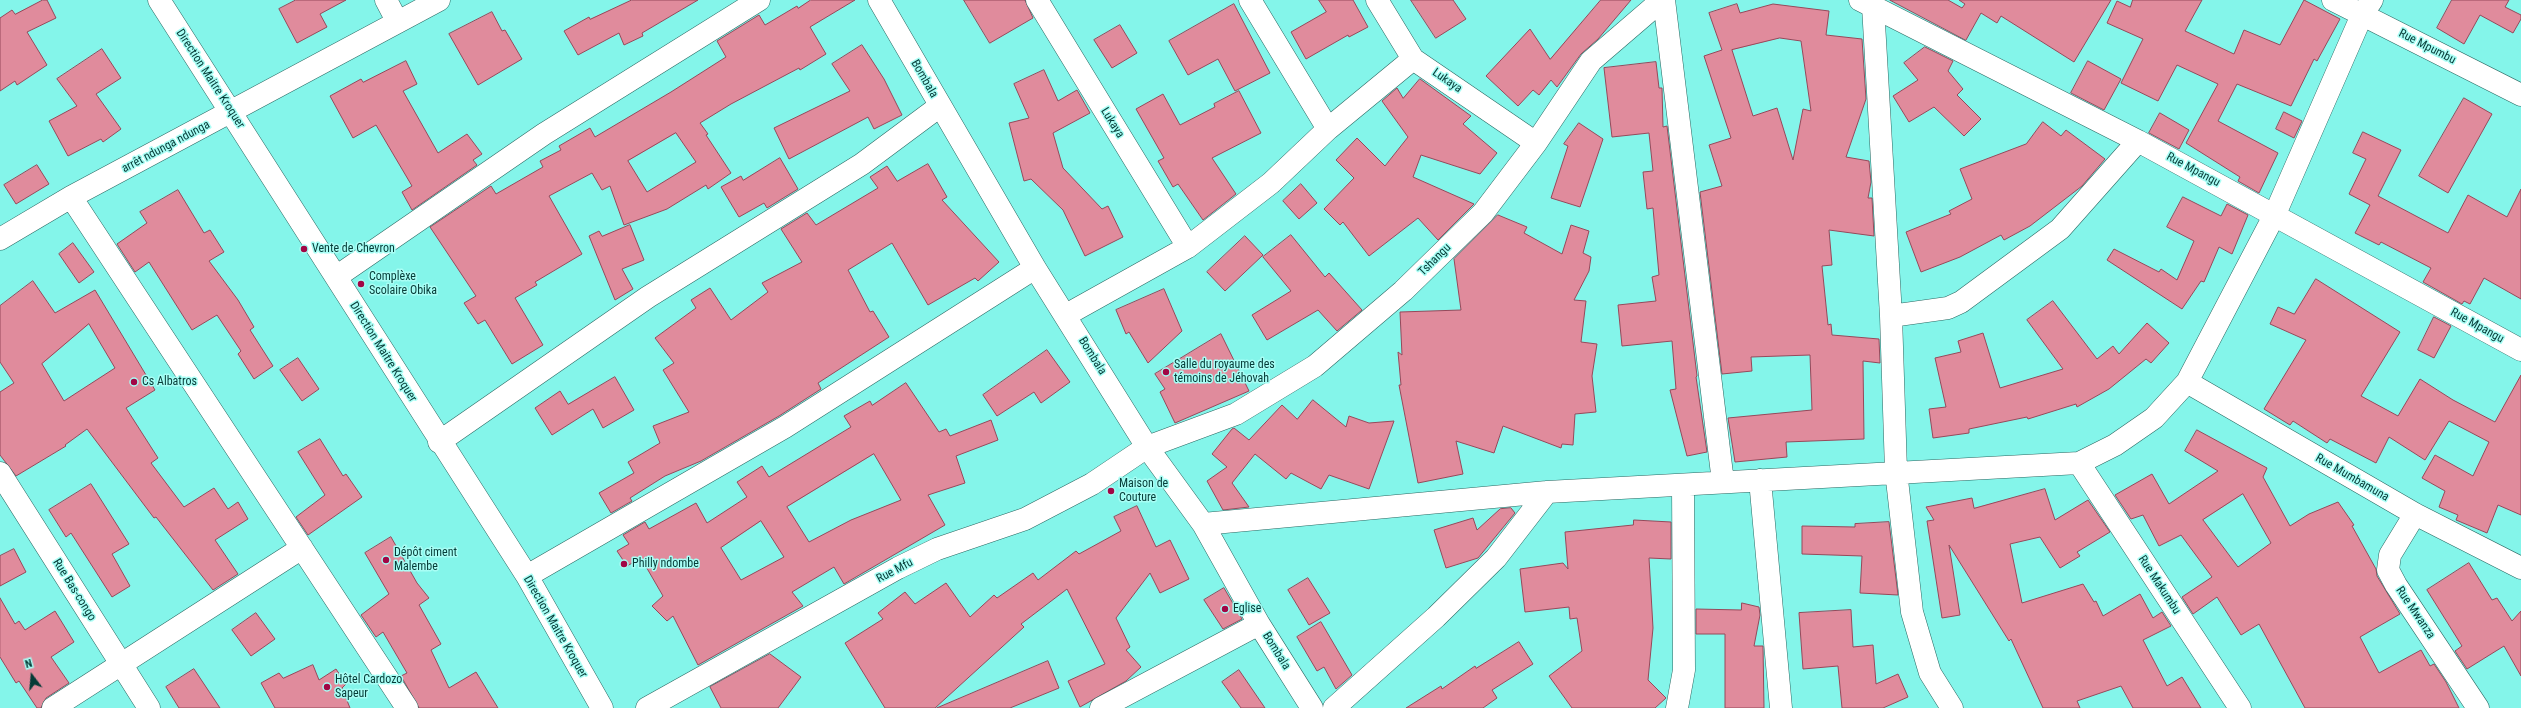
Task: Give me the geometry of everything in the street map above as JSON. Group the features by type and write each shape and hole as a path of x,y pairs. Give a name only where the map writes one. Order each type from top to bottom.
{"street":[{"name":"Direction Maitre Kroquer","path":"159,0 232,112 439,442 527,576 602,708"},
{"path":"386,0 397,21"},
{"name":"arrêt ndunga ndunga","path":"0,239 71,197 232,112 397,21 439,0"},
{"path":"336,277 544,134 759,0"},
{"name":"Bombala","path":"879,0 1036,268 1147,447 1203,524 1259,624 1312,708"},
{"name":"Lukaya","path":"1037,0 1188,247"},
{"path":"1250,0 1328,129"},
{"name":"Lukaya","path":"1377,0 1414,58 1536,143"},
{"path":"1663,0 1723,482"},
{"name":"Tshangu","path":"1147,447 1236,414 1315,366 1403,291 1483,213 1536,143 1591,61 1663,0"},
{"name":"Rue Mpumbu","path":"2333,0 2367,7 2521,95"},
{"path":"1867,3 1891,316 1896,471 1912,612 1930,673 1952,708"},
{"name":"Rue Mpangu","path":"1867,3 2138,141 2275,214 2521,350"},
{"path":"1203,524 1547,492 1896,471 2079,463 2114,445 2154,418 2187,382 2275,214 2367,7"},
{"path":"1066,315 1188,247 1271,183 1328,129 1414,58"},
{"path":"439,442 648,297 862,164 940,106"},
{"path":"1891,316 1948,308 1961,302 2060,229 2138,141"},
{"path":"71,197 408,708"},
{"path":"527,576 785,427 1036,268"},
{"name":"Rue Mumbamuna","path":"2187,382 2415,514 2521,568"},
{"name":"Rue Mfu","path":"647,708 898,568 937,549 1025,519 1092,484 1147,447"},
{"name":"Rue Makumbu","path":"2079,463 2240,708"},
{"name":"Rue Bas-congo","path":"0,473 149,708"},
{"path":"1760,480 1781,708"},
{"path":"1677,708 1684,670 1683,485"},
{"path":"1334,708 1436,617 1496,558 1547,492"},
{"name":"Rue Mwanza","path":"2415,514 2390,555 2388,570 2396,585 2478,708"},
{"path":"53,708 302,548"},
{"path":"1101,708 1259,624"}],"building":[{"path":"43,0 47,0 56,18 27,32 47,65 17,85 15,81 0,91 0,18 12,10 15,14"},
{"path":"296,0 346,0 320,14 327,27 297,43 279,9"},
{"path":"632,0 698,0 642,33 643,36 624,45 619,33 578,55 564,31 589,17 590,19"},
{"path":"811,0 855,0 810,27 826,54 800,70 799,68 731,104 700,123 708,134 706,135 731,173 708,189 706,185 667,209 624,225 610,186 602,190 592,173 549,196 582,254 535,282 537,285 515,298 543,345 512,364 485,320 478,324 464,303 476,296 430,227 491,186 496,194 543,167 540,161 561,150 559,146 590,128 595,137 671,92 726,57 717,41 759,15 765,25 797,6 798,8","holes":["676,133 696,162 647,192 628,161"]},
{"path":"964,0 1025,0 1033,18 990,43"},
{"path":"1319,0 1353,0 1368,27 1349,37 1348,35 1306,59 1291,32 1326,12"},
{"path":"1411,0 1453,0 1466,19 1436,38"},
{"path":"1601,0 1631,0 1598,39 1581,54 1557,87 1551,80 1539,95 1533,90 1518,106 1486,76 1530,29 1550,59"},
{"path":"1890,0 1948,0 1962,8 1965,4 1959,0 2111,0 2074,62 2001,16 1997,23 1981,13 1966,40"},
{"path":"2133,0 2202,0 2185,31 2234,54 2244,30 2280,45 2304,0 2340,19 2317,61 2314,59 2291,106 2237,84 2218,121 2278,153 2259,193 2238,181 2240,177 2186,143 2218,84 2177,65 2158,101 2121,83 2143,39 2107,23 2117,1 2130,7"},
{"path":"2452,0 2509,0 2505,7 2521,15 2521,19 2513,33 2480,15 2464,44 2437,28"},
{"path":"1234,4 1270,73 1235,91 1218,59 1188,75 1169,41"},
{"path":"1737,4 1740,13 1773,4 1829,11 1826,35 1862,39 1866,99 1846,157 1869,161 1871,182 1868,198 1872,198 1874,236 1829,230 1832,265 1822,266 1828,325 1831,324 1832,335 1879,339 1880,363 1863,361 1864,439 1786,442 1787,457 1735,462 1728,418 1812,410 1810,355 1751,357 1752,371 1722,374 1700,192 1722,186 1709,145 1731,138 1704,56 1722,50 1709,13","holes":["1780,38 1801,41 1811,111 1803,109 1793,160 1777,108 1753,116 1732,50"]},
{"path":"492,12 502,31 505,30 522,59 478,85 449,34"},
{"path":"1120,25 1137,53 1112,68 1094,40"},
{"path":"862,45 884,79 902,115 874,129 868,117 789,159 774,128 850,91 832,64"},
{"path":"1925,47 1953,61 1948,71 1963,89 1957,95 1981,119 1964,136 1934,107 1909,122 1893,96 1918,80 1904,63"},
{"path":"102,49 121,78 96,94 121,129 103,142 101,139 68,156 49,121 77,106 57,79"},
{"path":"406,61 417,84 403,91 438,153 467,134 482,154 473,160 477,165 412,210 402,192 412,186 376,125 353,138 330,96 361,79 363,82"},
{"path":"2088,61 2121,79 2104,110 2071,93"},
{"path":"1656,62 1659,88 1662,88 1663,127 1667,126 1696,377 1707,452 1687,456 1670,390 1676,389 1672,341 1622,346 1618,305 1656,301 1652,277 1659,275 1653,208 1647,209 1643,172 1653,171 1649,133 1612,137 1604,68"},
{"path":"1044,70 1058,101 1077,90 1090,113 1053,133 1063,168 1102,209 1108,206 1123,237 1085,256 1063,210 1031,179 1024,181 1009,123 1029,118 1014,84"},
{"path":"1420,79 1471,116 1463,124 1497,153 1480,174 1421,155 1413,177 1474,204 1438,240 1418,218 1369,256 1343,222 1340,225 1324,209 1354,178 1336,160 1357,138 1385,166 1408,137 1382,101 1397,88 1403,98"},
{"path":"1239,91 1261,133 1212,158 1236,194 1203,220 1178,184 1173,187 1158,161 1164,158 1136,109 1163,94 1180,125 1215,107 1214,104"},
{"path":"2464,98 2492,114 2448,193 2419,176"},
{"path":"2284,112 2302,121 2294,138 2276,129"},
{"path":"2160,113 2189,130 2179,149 2149,133"},
{"path":"2043,122 2061,136 2066,130 2105,159 2082,186 2030,226 2004,240 2001,235 1960,257 1921,272 1906,232 1951,214 1949,211 1972,199 1960,169 2026,144"},
{"path":"1579,123 1603,139 1580,207 1551,198 1568,146 1564,144"},
{"path":"2363,132 2401,150 2378,196 2448,233 2468,195 2507,217 2521,189 2521,299 2484,278 2470,304 2464,301 2462,304 2423,282 2431,268 2381,242 2379,245 2355,233 2370,205 2349,194 2366,159 2353,153"},
{"path":"780,158 798,189 767,208 764,203 739,217 721,187 741,176 743,180"},
{"path":"928,164 947,197 942,200 999,262 978,281 975,278 928,305 892,243 848,270 870,312 873,311 889,337 818,383 821,389 779,416 701,461 665,476 630,498 632,501 611,513 599,493 634,473 628,462 660,443 653,426 689,412 663,370 674,363 655,338 696,308 691,300 710,288 731,320 768,292 762,283 802,262 781,229 807,213 816,225 878,188 870,177 887,166 897,181"},
{"path":"37,165 49,184 16,204 4,185"},
{"path":"1301,184 1317,203 1299,219 1283,201"},
{"path":"178,190 204,233 210,230 224,252 209,261 238,300 254,327 250,330 273,366 254,379 238,354 241,351 217,315 192,330 149,262 135,272 117,244 147,223 140,212"},
{"path":"2183,197 2221,216 2227,204 2248,215 2232,254 2219,247 2204,282 2201,281 2182,309 2107,260 2114,249 2159,272 2161,269 2177,280 2194,241 2167,227"},
{"path":"1498,215 1527,227 1524,233 1562,254 1571,225 1589,231 1583,253 1591,257 1589,271 1574,300 1586,301 1581,342 1597,344 1592,376 1596,412 1575,414 1573,445 1562,444 1561,448 1503,426 1494,453 1456,441 1463,474 1418,483 1399,385 1401,385 1398,352 1402,355 1400,312 1461,310 1454,259"},
{"path":"630,225 644,260 622,269 633,289 615,300 589,236 599,231 602,236"},
{"path":"1291,235 1325,277 1329,273 1362,310 1337,331 1318,310 1267,340 1252,315 1291,291 1263,257"},
{"path":"1245,236 1263,255 1225,291 1207,272"},
{"path":"73,243 94,272 79,283 59,254"},
{"path":"2316,279 2400,332 2361,396 2398,416 2420,379 2453,400 2495,422 2521,375 2521,515 2498,505 2487,533 2456,520 2458,515 2439,507 2445,491 2422,478 2435,455 2473,476 2489,442 2449,421 2425,460 2389,437 2376,463 2330,439 2327,443 2293,421 2290,425 2264,409 2306,340 2270,324 2278,307 2294,314"},
{"path":"33,281 55,313 95,290 155,390 126,408 158,458 151,463 184,507 214,488 228,509 238,502 248,519 215,540 238,574 213,590 156,517 154,518 87,429 65,445 66,446 16,476 0,455 0,392 14,383 0,362 0,306","holes":["89,324 115,368 64,401 42,364"]},
{"path":"1164,289 1182,331 1148,363 1129,332 1126,334 1116,310"},
{"path":"2053,301 2097,359 2113,346 2119,354 2147,323 2169,343 2151,363 2146,359 2109,389 2077,407 2076,404 2028,419 2027,417 1969,429 1969,433 1933,438 1929,409 1946,407 1935,358 1961,352 1958,341 1983,333 2000,388 2063,369 2027,320"},
{"path":"2434,317 2451,326 2434,358 2418,350"},
{"path":"1221,334 1249,391 1175,423 1160,392 1165,389 1155,374"},
{"path":"1047,350 1070,382 1041,403 1034,392 997,416 983,395"},
{"path":"298,358 319,389 302,401 280,370"},
{"path":"615,377 634,410 603,428 593,409 552,435 535,408 560,391 568,404"},
{"path":"906,383 939,432 946,429 950,436 991,420 998,440 956,456 965,483 928,495 945,525 844,584 834,567 792,592 803,606 698,665 673,616 667,621 652,606 663,596 641,558 627,566 617,551 629,544 623,535 645,522 649,529 696,503 707,523 747,497 737,482 762,466 769,477 851,427 844,416 870,401 872,405","holes":["874,454 901,500 851,520 809,542 787,507","761,521 784,557 741,580 721,548"]},
{"path":"1313,400 1346,427 1349,416 1369,423 1394,421 1369,489 1329,475 1321,489 1291,473 1286,479 1255,454 1232,483 1249,507 1223,510 1207,481 1227,467 1212,454 1232,429 1234,428 1249,440 1282,405 1297,419"},
{"path":"2197,430 2267,468 2263,477 2290,526 2309,514 2338,502 2354,525 2352,526 2376,569 2377,576 2400,614 2360,637 2379,673 2421,650 2430,666 2434,664 2446,682 2459,708 2305,708 2259,624 2241,635 2217,597 2193,614 2182,597 2212,577 2181,535 2159,546 2143,515 2131,519 2115,495 2152,474 2169,504 2218,471 2185,451","holes":["2243,494 2271,543 2238,567 2203,520"]},
{"path":"320,439 343,476 346,474 362,497 308,535 296,517 325,495 298,452"},
{"path":"91,484 129,544 112,554 130,586 112,597 71,533 66,537 49,510"},
{"path":"2045,489 2055,520 2088,500 2110,532 2077,552 2080,556 2060,568 2040,537 2010,544 2022,603 2083,584 2094,602 2096,601 2103,616 2140,594 2153,618 2162,612 2171,626 2143,640 2167,686 2182,677 2201,708 2133,708 2121,686 2077,701 2080,708 2043,708 2011,639 2009,641 1949,545 1960,615 1942,618 1927,521 1934,520 1926,507 1972,498 1974,508"},
{"path":"1137,506 1156,547 1170,540 1189,579 1160,593 1150,573 1116,618 1130,647 1126,650 1141,667 1126,681 1080,707 1068,681 1105,664 1067,589 1021,624 1024,627 935,708 885,708 845,643 883,619 878,613 905,592 915,604 946,583 970,617 994,595 997,598 1033,573 1038,580 1076,551 1079,554 1121,531 1114,517"},
{"path":"1511,508 1515,513 1478,558 1446,568 1434,530 1473,518 1477,530 1500,509"},
{"path":"1634,520 1671,522 1671,559 1649,558 1653,628 1648,680 1666,698 1655,708 1572,708 1549,676 1582,651 1577,618 1570,619 1569,607 1525,612 1520,569 1563,563 1568,569 1565,532 1633,525"},
{"path":"1889,522 1898,595 1860,593 1862,556 1802,554 1802,526 1855,527 1855,524"},
{"path":"391,537 417,583 429,598 419,605 441,644 431,650 449,688 476,672 498,708 419,708 401,676 407,673 383,632 376,637 361,615 389,594 365,553"},
{"path":"14,549 26,572 0,586 0,556"},
{"path":"2469,563 2492,600 2497,598 2512,621 2521,611 2521,676 2504,646 2467,669 2455,651 2462,646 2427,590"},
{"path":"1308,578 1330,613 1309,625 1288,590"},
{"name":"Eglise","path":"1224,588 1242,619 1223,629 1204,600"},
{"path":"0,598 15,624 19,621 25,630 55,611 74,642 51,657 69,683 46,698 41,708 37,708 19,681 16,683 0,657"},
{"path":"1742,603 1759,607 1760,615 1754,646 1763,646 1764,708 1725,708 1725,634 1696,634 1696,609 1741,610"},
{"path":"1851,610 1853,647 1873,645 1876,684 1898,674 1908,697 1883,708 1842,708 1838,666 1803,669 1799,613"},
{"path":"256,613 275,639 251,656 232,630"},
{"path":"1321,622 1352,675 1336,689 1324,667 1317,671 1297,637"},
{"path":"1519,642 1533,664 1492,690 1497,698 1483,708 1406,708 1441,686 1442,689 1475,666 1476,668"},
{"path":"770,654 801,677 778,708 721,708 710,687"},
{"path":"1048,661 1059,688 1010,708 937,708"},
{"path":"313,665 319,680 336,669 346,684 342,688 350,708 275,708 261,683 279,673 283,678"},
{"path":"194,669 220,708 179,708 166,687"},
{"path":"1239,670 1265,708 1241,708 1222,682"}],"place":[{"name":"Vente de Chevron","path":"304,249"},
{"name":"Complèxe Scolaire Obika","path":"361,284"},
{"name":"Salle du royaume des témoins de Jéhovah","path":"1166,372"},
{"name":"Cs Albatros","path":"134,382"},
{"name":"Maison de Couture","path":"1111,491"},
{"name":"Dépôt ciment Malembe","path":"386,560"},
{"name":"Philly ndombe","path":"624,564"},
{"name":"Eglise","path":"1225,609"},
{"name":"Hôtel Cardozo Sapeur","path":"327,687"}]}
